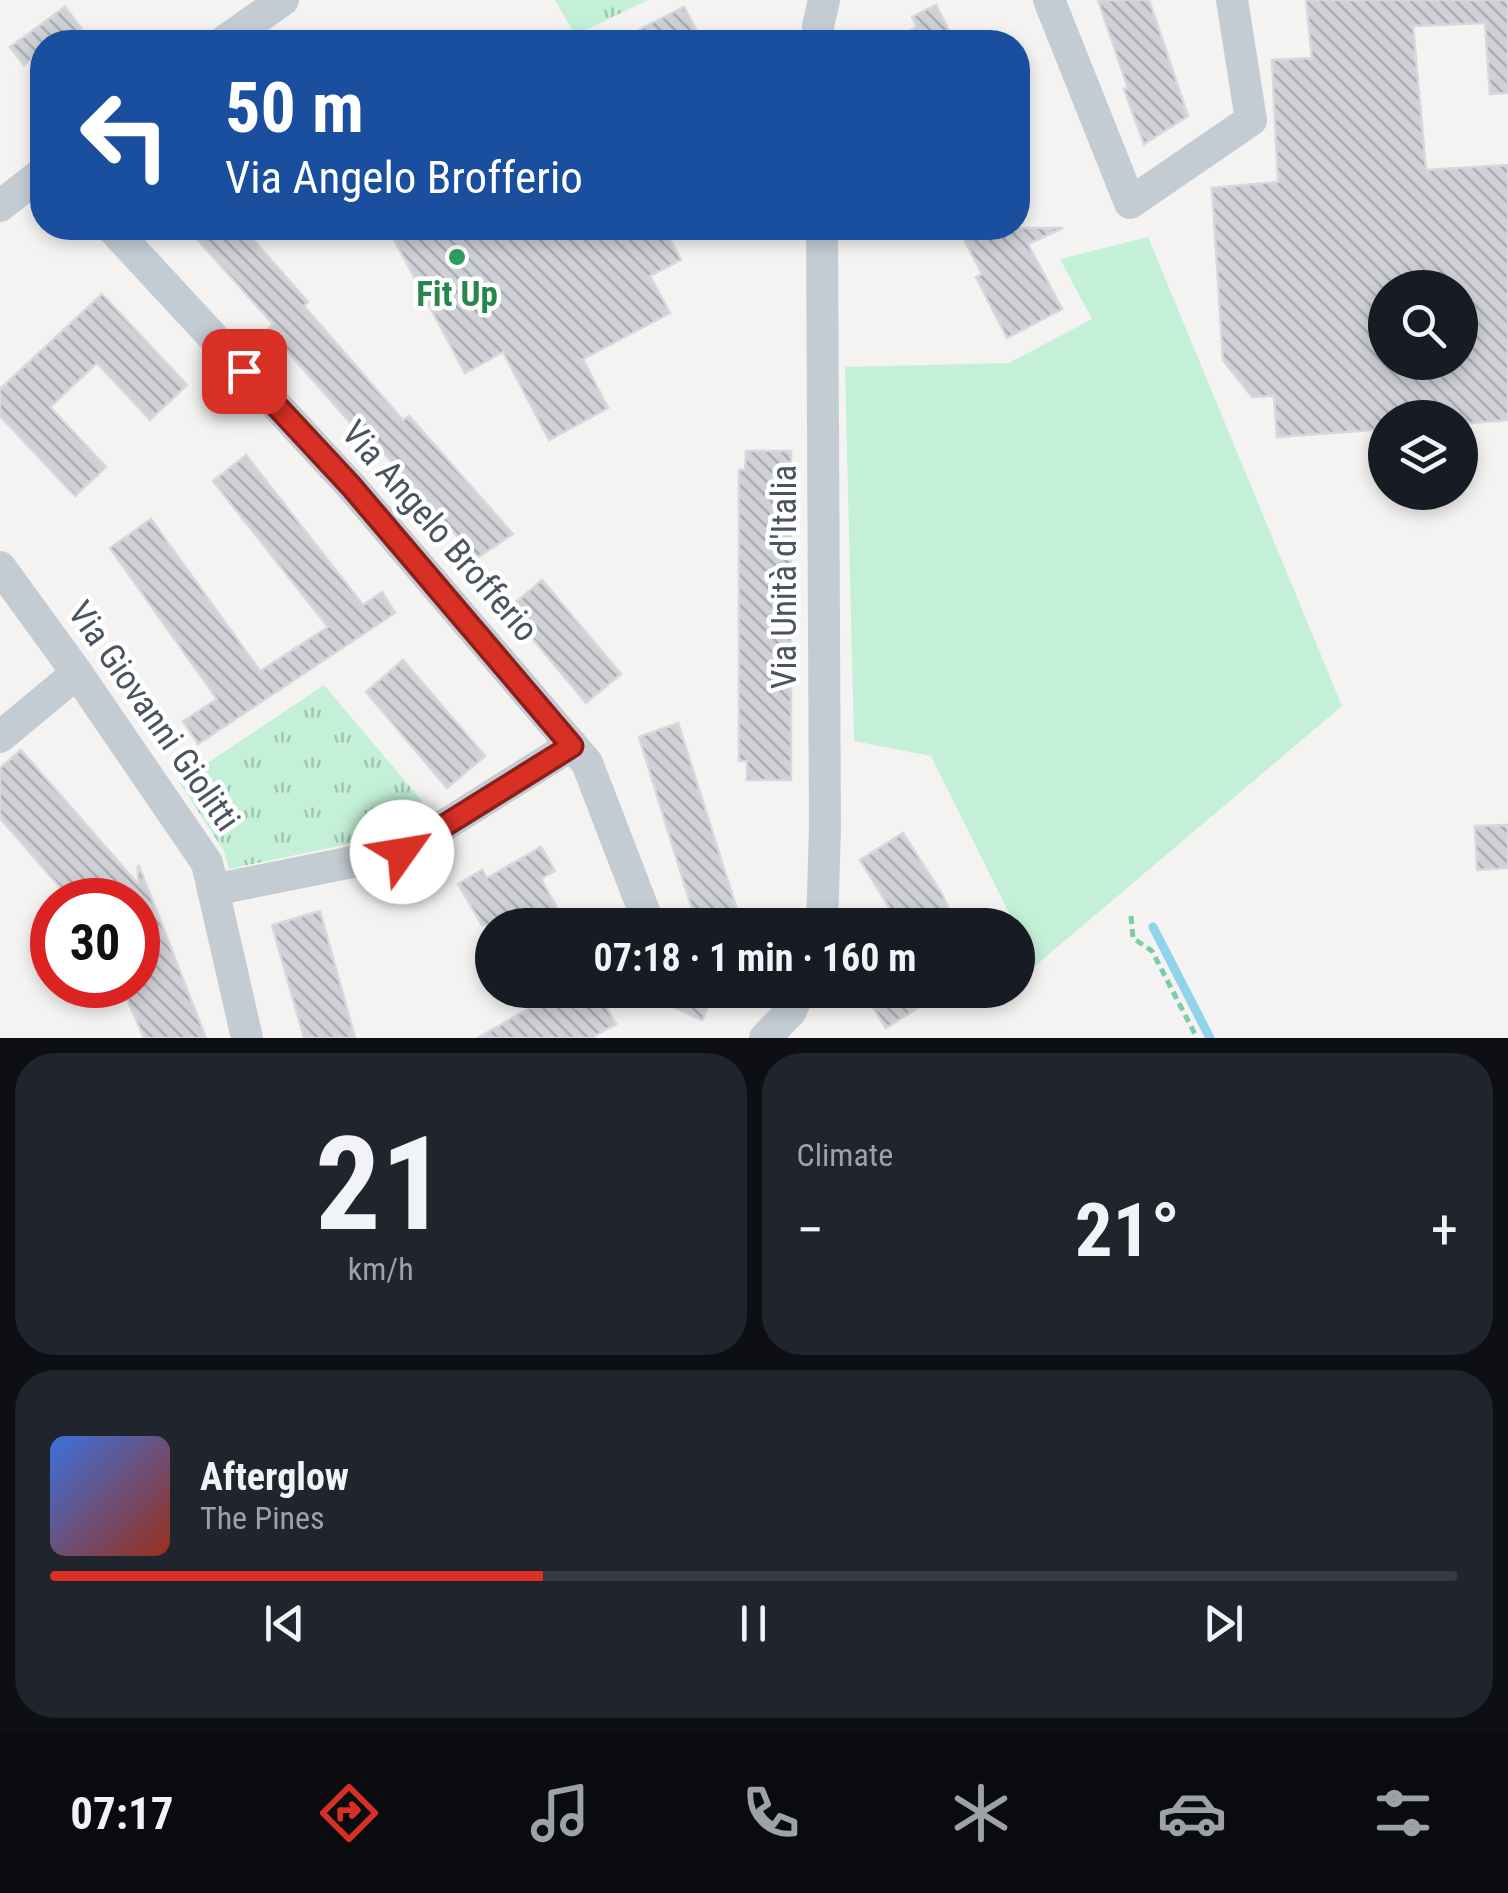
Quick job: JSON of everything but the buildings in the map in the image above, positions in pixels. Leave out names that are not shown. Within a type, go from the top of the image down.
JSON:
[{"type":"street","points":[[818,30],[824,0]]},
{"type":"street","points":[[1049,0],[1130,202],[1250,120],[1232,0]]},
{"type":"street","points":[[236,30],[263,5]]},
{"type":"street","points":[[0,206],[30,182]]},
{"type":"street","name":"Via Angelo Brofferio","points":[[123,240],[351,486],[587,764],[643,908]]},
{"type":"street","name":"Via Unità d'Italia","points":[[822,240],[826,829],[823,908]]},
{"type":"street","name":"Via Giovanni Giolitti","points":[[0,567],[207,863],[247,1038]]},
{"type":"street","points":[[0,736],[77,673]]},
{"type":"street","points":[[214,890],[402,852],[572,746]]},
{"type":"street","points":[[765,1038],[792,1008]]},
{"type":"path","points":[[1131,916],[1134,938],[1152,951],[1197,1038]]},
{"type":"green space","points":[[555,0],[648,0],[585,30],[572,30]]},
{"type":"green space","points":[[1148,237],[1342,706],[1035,966],[1035,908],[1007,908],[931,756],[854,741],[845,367],[1009,363],[1092,319],[1060,259]]},
{"type":"green space","points":[[324,685],[422,801],[393,819],[391,835],[229,869],[224,851],[179,782]]},
{"type":"waterway","points":[[1153,927],[1210,1038]]},
{"type":"place","name":"Fit Up","points":[[457,257]]},
{"type":"route","points":[[244,371],[351,486],[572,746],[402,852]]}]
